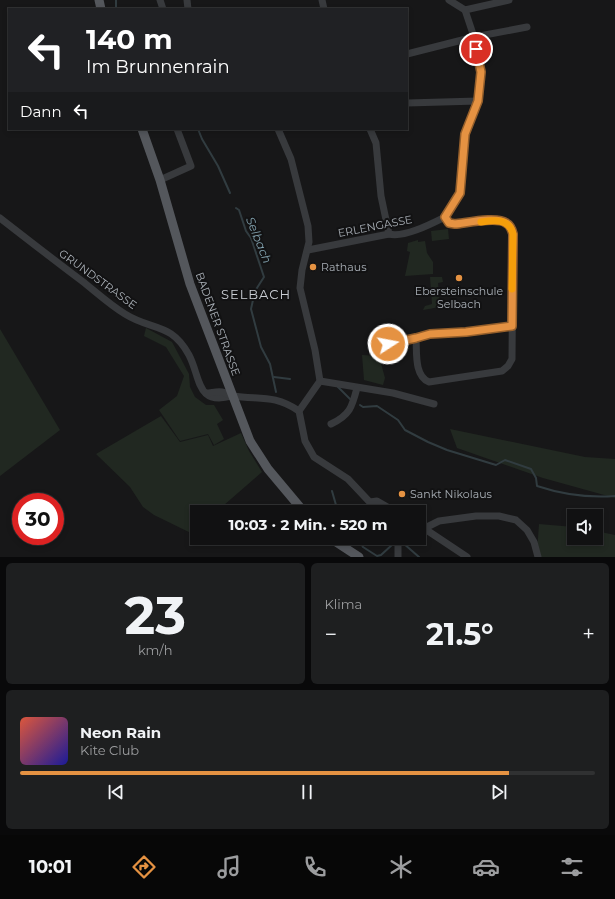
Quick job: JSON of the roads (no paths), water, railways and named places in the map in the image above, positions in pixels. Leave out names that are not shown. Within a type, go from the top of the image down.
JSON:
[{"type":"main road","name":"BADENER STRASSE","points":[[144,130],[190,284],[250,441],[268,469],[298,505]]},
{"type":"main road","points":[[341,545],[359,557]]},
{"type":"street","points":[[416,338],[419,372],[424,380],[429,382],[502,371],[512,359],[512,229],[506,223],[497,220],[455,224],[449,223],[445,217],[460,193],[465,134],[478,101],[481,72],[474,37],[465,10],[449,0]]},
{"type":"street","points":[[465,10],[509,0]]},
{"type":"street","points":[[408,54],[474,37],[527,27]]},
{"type":"street","points":[[408,103],[478,101]]},
{"type":"street","points":[[160,180],[191,166],[177,130]]},
{"type":"street","points":[[278,130],[291,159],[308,226],[308,250],[302,270],[300,288],[315,350],[320,381],[298,411],[305,440],[314,457],[348,479],[373,505]]},
{"type":"street","points":[[370,130],[376,143],[381,196],[389,234]]},
{"type":"street","name":"ERLENGASSE","points":[[308,250],[389,234],[395,235],[406,233],[428,226],[445,217]]},
{"type":"street","name":"GRUNDSTRASSE","points":[[0,218],[126,315],[167,331],[175,336],[189,355],[194,365],[199,385],[213,398],[217,399],[232,396],[273,399],[291,405],[298,411]]},
{"type":"street","points":[[388,344],[430,334],[466,332],[512,326]]},
{"type":"street","points":[[320,381],[393,393],[434,404]]},
{"type":"street","points":[[331,424],[340,420],[348,413],[358,388]]},
{"type":"street","points":[[370,502],[377,501],[384,505]]},
{"type":"street","points":[[426,525],[439,521],[476,516],[499,516],[516,520],[527,530],[534,542],[538,557]]},
{"type":"street","points":[[426,529],[467,557]]},
{"type":"street","points":[[398,545],[398,557]]},
{"type":"waterway","name":"Selbach","points":[[116,0],[116,8]]},
{"type":"waterway","name":"Selbach","points":[[198,130],[218,166],[230,193]]},
{"type":"waterway","name":"Selbach","points":[[236,208],[239,210],[246,231],[251,238],[264,277],[255,291],[251,309],[261,347],[270,364],[276,392]]},
{"type":"waterway","points":[[274,377],[290,379]]},
{"type":"waterway","points":[[338,387],[350,399]]},
{"type":"waterway","points":[[360,405],[363,407],[377,406],[398,420],[405,430],[447,450],[496,465],[505,460],[531,469],[536,478],[537,486],[557,492],[576,495],[595,497],[615,496]]},
{"type":"waterway","name":"Selbach","points":[[332,491],[336,505]]},
{"type":"waterway","name":"Selbach","points":[[362,545],[377,556],[381,555],[392,545]]},
{"type":"waterway","name":"Selbach","points":[[405,545],[419,557]]},
{"type":"place","name":"Rathaus","points":[[313,267]]},
{"type":"place","name":"Ebersteinschule Selbach","points":[[459,278]]},
{"type":"place","name":"Sankt Nikolaus","points":[[402,494]]},
{"type":"district","name":"SELBACH","points":[[256,294]]}]
